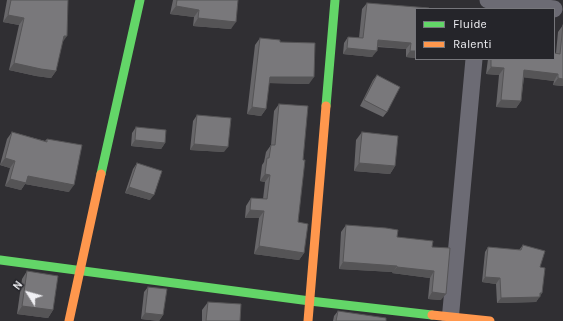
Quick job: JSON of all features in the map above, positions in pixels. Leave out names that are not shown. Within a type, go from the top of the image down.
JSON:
[{"type":"street","points":[[69,321],[140,0]]},
{"type":"street","points":[[308,321],[335,0]]},
{"type":"street","points":[[488,0],[547,8]]},
{"type":"street","points":[[450,319],[474,60]]},
{"type":"street","points":[[0,260],[450,319],[490,321]]},
{"type":"building","points":[[11,0],[68,0],[67,36],[64,36],[56,71],[14,63],[24,18],[8,15]]},
{"type":"building","points":[[177,0],[238,0],[236,22],[198,18],[199,10],[176,6]]},
{"type":"building","points":[[367,3],[429,8],[415,8],[415,51],[410,51],[411,43],[378,40],[377,51],[347,48],[348,37],[363,38]]},
{"type":"building","points":[[563,25],[563,79],[558,78],[558,74],[524,70],[521,101],[501,100],[504,68],[491,67],[491,60],[555,60],[555,53],[560,54]]},
{"type":"building","points":[[260,38],[280,40],[280,42],[315,43],[314,77],[270,77],[266,109],[252,107]]},
{"type":"building","points":[[377,75],[400,87],[387,112],[364,100]]},
{"type":"building","points":[[279,104],[308,106],[303,160],[305,160],[298,222],[308,224],[304,253],[259,246],[264,211],[250,210],[251,198],[267,199],[270,175],[265,174],[267,158],[269,158],[271,145],[275,145]]},
{"type":"building","points":[[197,115],[231,118],[228,147],[194,144]]},
{"type":"building","points":[[136,127],[166,130],[165,143],[135,140]]},
{"type":"building","points":[[12,132],[47,142],[47,139],[82,145],[74,185],[28,176],[26,183],[10,179],[15,161],[5,158]]},
{"type":"building","points":[[362,132],[398,136],[395,166],[359,163]]},
{"type":"building","points":[[137,163],[162,171],[154,195],[129,187]]},
{"type":"building","points":[[346,225],[398,230],[397,237],[433,241],[432,247],[450,248],[446,294],[432,292],[434,271],[397,266],[343,262]]},
{"type":"building","points":[[523,245],[545,251],[540,267],[545,268],[542,293],[540,293],[540,297],[501,298],[500,278],[485,277],[488,247],[521,250]]},
{"type":"building","points":[[27,271],[58,276],[53,310],[22,306]]},
{"type":"building","points":[[148,287],[167,289],[163,315],[145,313]]},
{"type":"building","points":[[208,302],[241,304],[240,321],[206,321]]},
{"type":"building","points":[[338,311],[386,318],[386,321],[336,321]]},
{"type":"traffic: fast","points":[[101,174],[140,0]]},
{"type":"traffic: fast","points":[[326,106],[335,0]]},
{"type":"traffic: fast","points":[[0,260],[310,301],[432,315]]},
{"type":"traffic: slow","points":[[308,321],[326,106]]},
{"type":"traffic: slow","points":[[69,321],[101,174]]},
{"type":"traffic: slow","points":[[432,315],[490,321]]}]
